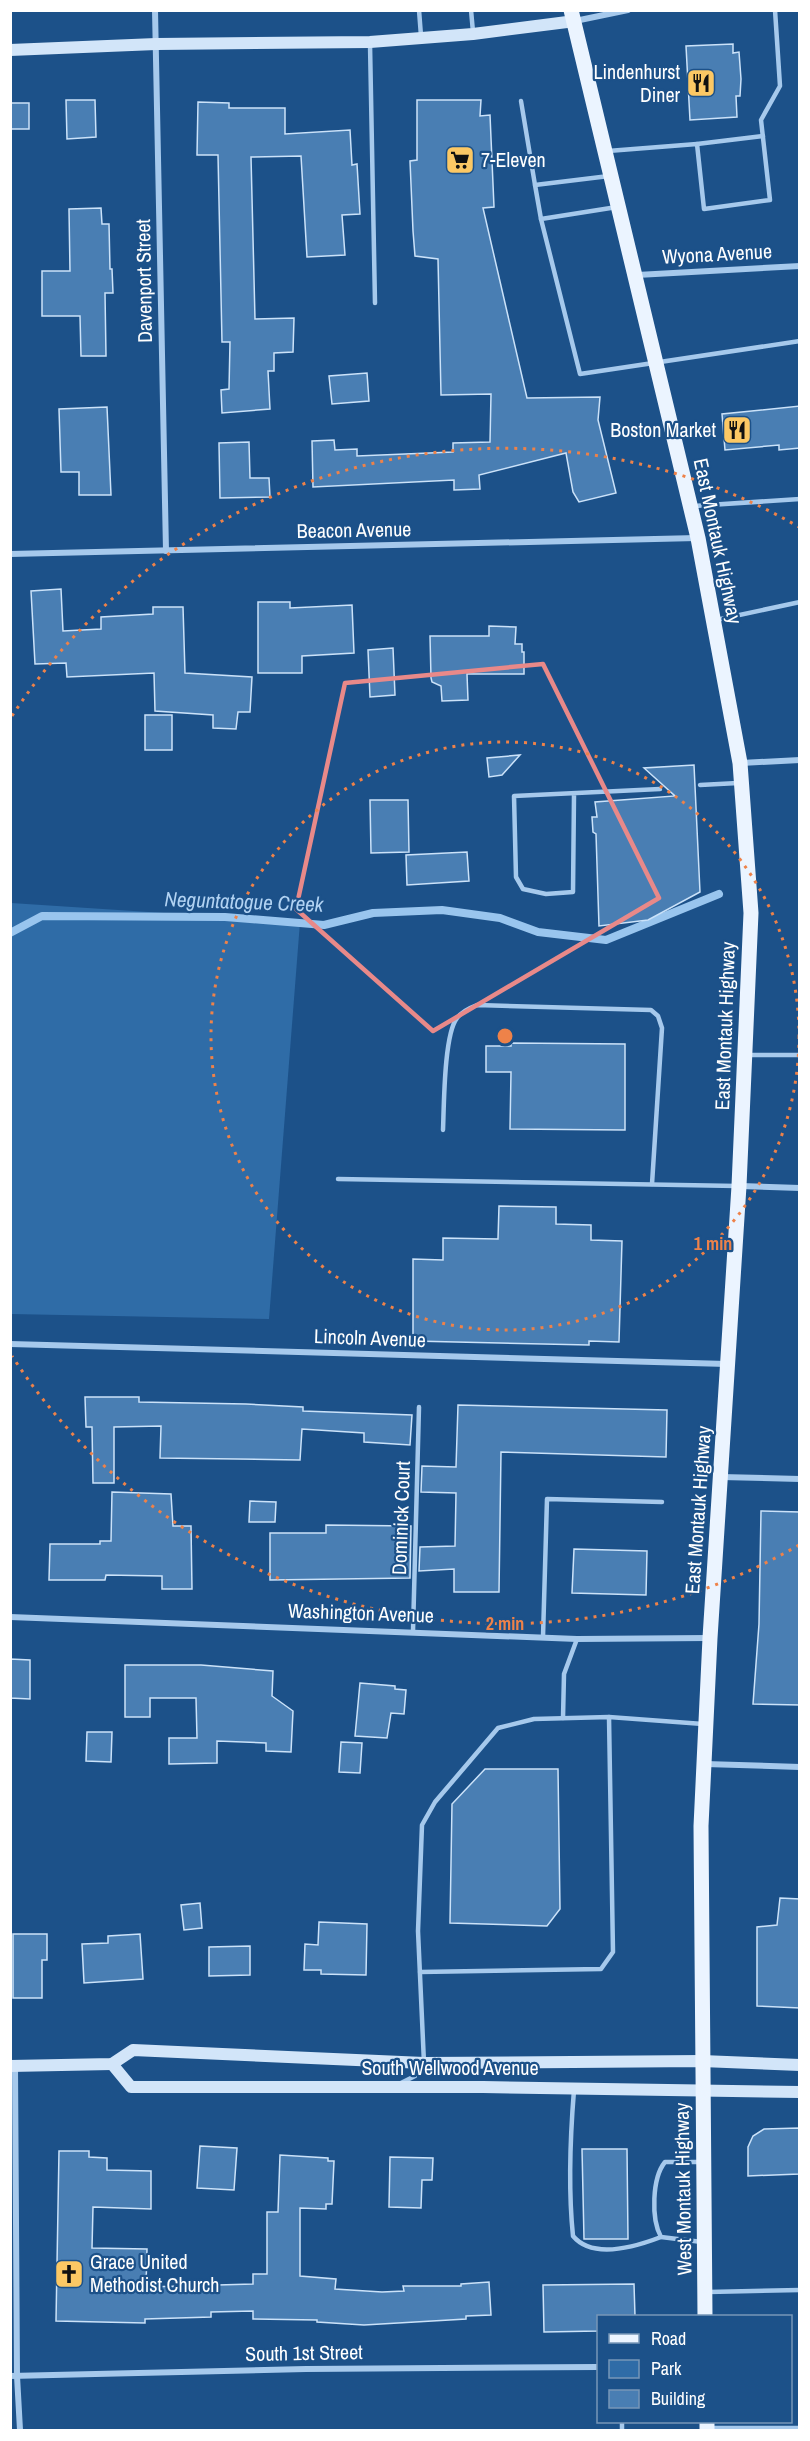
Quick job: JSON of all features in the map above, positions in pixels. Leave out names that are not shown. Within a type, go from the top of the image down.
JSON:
[{"type":"main road","points":[[10,50],[156,44],[370,42],[421,39],[474,34],[573,16]]},
{"type":"main road","name":"East Montauk Highway","points":[[573,16],[637,275],[698,538],[740,763],[751,913],[730,1364],[710,1638],[701,1826],[702,2061]]},
{"type":"main road","name":"South Wellwood Avenue","points":[[13,2066],[112,2064],[133,2050],[424,2063],[702,2061],[800,2064]]},
{"type":"main road","name":"West Montauk Highway","points":[[702,2061],[705,2315]]},
{"type":"main road","name":"South Wellwood Avenue","points":[[112,2064],[131,2087],[574,2088],[800,2092]]},
{"type":"street","name":"Davenport Street","points":[[155,10],[166,551]]},
{"type":"street","points":[[573,16],[628,10]]},
{"type":"street","name":"Wyona Avenue","points":[[637,275],[800,266]]},
{"type":"street","name":"Beacon Avenue","points":[[10,554],[698,538]]},
{"type":"street","points":[[740,763],[800,760]]},
{"type":"street","points":[[739,1186],[800,1188]]},
{"type":"street","name":"Lincoln Avenue","points":[[10,1344],[730,1364]]},
{"type":"street","points":[[721,1477],[800,1479]]},
{"type":"street","name":"Washington Avenue","points":[[10,1617],[577,1639],[710,1638]]},
{"type":"street","points":[[704,1764],[800,1767]]},
{"type":"street","points":[[13,2066],[14,2376],[20,2430]]},
{"type":"street","name":"South 1st Street","points":[[14,2376],[306,2369],[597,2367]]},
{"type":"lane","points":[[419,10],[421,39]]},
{"type":"lane","points":[[471,10],[474,34]]},
{"type":"lane","points":[[697,144],[704,208],[770,200],[761,120],[780,86],[775,10]]},
{"type":"lane","points":[[370,42],[375,303]]},
{"type":"lane","points":[[521,101],[541,219],[580,374],[800,341]]},
{"type":"lane","points":[[606,152],[763,136]]},
{"type":"lane","points":[[535,185],[612,176]]},
{"type":"lane","points":[[541,219],[620,207]]},
{"type":"lane","points":[[691,506],[800,499]]},
{"type":"lane","points":[[714,620],[800,602]]},
{"type":"lane","points":[[700,785],[741,783]]},
{"type":"lane","points":[[574,795],[573,892],[546,894],[524,889],[516,877],[514,796],[574,795],[660,789]]},
{"type":"lane","points":[[443,1130],[449,1040],[455,1019],[464,1011],[477,1005],[651,1010],[658,1016],[662,1028],[652,1184]]},
{"type":"lane","points":[[745,1055],[800,1055]]},
{"type":"lane","points":[[338,1179],[739,1186]]},
{"type":"lane","name":"Dominick Court","points":[[413,1631],[419,1407]]},
{"type":"lane","points":[[543,1637],[547,1499],[662,1502]]},
{"type":"lane","points":[[562,1718],[564,1674],[577,1639]]},
{"type":"lane","points":[[392,2087],[415,2076],[424,2063],[418,1931],[422,1825],[435,1802],[498,1728],[534,1719],[609,1717],[706,1724]]},
{"type":"lane","points":[[420,1972],[601,1969],[613,1952],[609,1717]]},
{"type":"lane","points":[[574,2088],[570,2131],[570,2212],[573,2236],[589,2248],[637,2247],[661,2237],[705,2242]]},
{"type":"lane","points":[[661,2237],[655,2226],[657,2171],[665,2162],[704,2162]]},
{"type":"lane","points":[[705,2292],[800,2290]]},
{"type":"lane","points":[[707,2427],[800,2428]]},
{"type":"highlighted area","points":[[543,664],[659,898],[433,1031],[296,909],[345,683]]},
{"type":"green space","points":[[11,903],[300,922],[269,1319],[11,1314]]},
{"type":"building","points":[[733,44],[733,53],[739,52],[741,79],[740,96],[736,96],[737,117],[690,120],[686,46]]},
{"type":"building","points":[[66,100],[95,100],[96,137],[67,139]]},
{"type":"building","points":[[417,100],[481,100],[480,116],[490,115],[494,207],[483,208],[527,398],[600,397],[598,420],[616,493],[579,502],[573,492],[566,453],[479,475],[480,489],[454,490],[454,480],[313,487],[312,441],[334,440],[335,450],[357,449],[357,456],[453,452],[453,443],[490,442],[491,394],[441,395],[438,259],[415,256],[410,161],[417,160]]},
{"type":"building","points":[[198,102],[229,103],[229,108],[285,108],[285,134],[350,130],[352,165],[357,164],[360,214],[342,215],[345,255],[307,257],[301,156],[251,157],[255,319],[294,318],[293,352],[274,353],[274,371],[268,371],[270,409],[222,413],[221,390],[229,389],[230,342],[222,342],[218,155],[197,155]]},
{"type":"building","points":[[10,103],[29,103],[29,129],[10,129]]},
{"type":"building","points":[[101,208],[102,224],[109,224],[113,293],[105,293],[106,356],[81,356],[80,316],[42,316],[42,271],[70,271],[69,209]]},
{"type":"building","points":[[367,373],[369,401],[332,404],[329,376]]},
{"type":"building","points":[[800,406],[800,448],[779,450],[779,445],[725,450],[722,414]]},
{"type":"building","points":[[107,407],[111,495],[79,495],[79,472],[61,472],[59,409]]},
{"type":"building","points":[[249,442],[250,478],[269,478],[270,497],[220,498],[219,443]]},
{"type":"building","points":[[61,589],[63,631],[101,629],[101,617],[153,614],[153,607],[183,607],[185,673],[252,677],[250,712],[238,712],[236,729],[213,728],[213,715],[155,711],[154,673],[67,677],[66,663],[35,664],[31,591]]},
{"type":"building","points":[[258,602],[290,602],[290,608],[352,605],[354,653],[302,656],[302,673],[258,673]]},
{"type":"building","points":[[489,626],[516,627],[515,644],[522,644],[524,674],[467,674],[468,700],[442,701],[441,686],[432,682],[431,678],[430,636],[489,636]]},
{"type":"building","points":[[393,648],[395,695],[370,697],[368,650]]},
{"type":"building","points":[[145,715],[172,715],[172,750],[145,750]]},
{"type":"building","points":[[520,755],[502,775],[489,777],[487,758]]},
{"type":"building","points":[[694,765],[700,892],[648,920],[599,926],[596,834],[593,832],[592,817],[597,817],[595,802],[675,796],[644,768]]},
{"type":"building","points":[[370,800],[408,800],[409,852],[371,853]]},
{"type":"building","points":[[467,852],[469,881],[407,885],[406,855]]},
{"type":"building","points":[[511,1043],[625,1044],[625,1130],[510,1129],[511,1072],[486,1072],[486,1046],[511,1046]]},
{"type":"building","points":[[499,1206],[556,1207],[556,1224],[591,1225],[591,1240],[622,1241],[619,1342],[589,1341],[589,1345],[413,1341],[413,1259],[443,1260],[443,1238],[498,1239]]},
{"type":"building","points":[[85,1397],[139,1397],[139,1402],[246,1404],[303,1407],[303,1411],[412,1415],[410,1445],[364,1442],[364,1433],[302,1429],[300,1460],[160,1458],[161,1426],[114,1427],[114,1483],[93,1483],[92,1427],[86,1427]]},
{"type":"building","points":[[458,1405],[667,1410],[666,1457],[501,1452],[499,1592],[454,1592],[454,1569],[419,1571],[420,1547],[455,1546],[456,1493],[421,1492],[422,1466],[456,1467]]},
{"type":"building","points":[[112,1492],[171,1494],[173,1526],[191,1526],[192,1589],[162,1589],[162,1576],[106,1575],[105,1580],[49,1580],[50,1544],[100,1544],[100,1541],[111,1541]]},
{"type":"building","points":[[250,1501],[276,1502],[275,1522],[249,1522]]},
{"type":"building","points":[[761,1511],[800,1512],[800,1705],[753,1704],[759,1624]]},
{"type":"building","points":[[326,1525],[411,1526],[410,1578],[270,1580],[270,1533],[326,1533]]},
{"type":"building","points":[[574,1549],[647,1551],[646,1595],[572,1593]]},
{"type":"building","points":[[10,1659],[30,1660],[30,1699],[10,1698]]},
{"type":"building","points":[[125,1665],[201,1665],[273,1671],[272,1696],[293,1711],[291,1752],[266,1751],[266,1743],[217,1741],[217,1763],[169,1764],[169,1738],[197,1738],[196,1698],[150,1698],[150,1717],[125,1717]]},
{"type":"building","points":[[360,1683],[395,1686],[395,1689],[406,1690],[404,1714],[391,1713],[387,1738],[355,1736]]},
{"type":"building","points":[[87,1732],[112,1732],[111,1762],[86,1761]]},
{"type":"building","points":[[341,1742],[362,1743],[360,1773],[339,1772]]},
{"type":"building","points":[[485,1769],[558,1769],[560,1909],[547,1926],[450,1923],[452,1804]]},
{"type":"building","points":[[780,1898],[800,1899],[800,2008],[757,2006],[757,1927],[777,1925]]},
{"type":"building","points":[[200,1903],[202,1928],[184,1930],[181,1905]]},
{"type":"building","points":[[319,1922],[367,1924],[366,1975],[321,1974],[321,1970],[304,1970],[305,1944],[318,1945]]},
{"type":"building","points":[[13,1934],[47,1934],[47,1960],[42,1960],[42,1998],[13,1998]]},
{"type":"building","points":[[140,1934],[143,1979],[84,1983],[82,1944],[108,1943],[108,1936]]},
{"type":"building","points":[[250,1946],[250,1975],[209,1976],[209,1947]]},
{"type":"building","points":[[799,2128],[799,2174],[748,2176],[748,2147],[753,2136],[764,2129]]},
{"type":"building","points":[[200,2146],[237,2148],[234,2190],[197,2188]]},
{"type":"building","points":[[582,2149],[627,2149],[628,2239],[584,2239]]},
{"type":"building","points":[[59,2151],[89,2151],[89,2157],[107,2158],[107,2170],[151,2171],[151,2209],[93,2207],[92,2248],[147,2249],[146,2287],[253,2284],[253,2274],[267,2274],[267,2212],[278,2212],[280,2155],[328,2158],[328,2161],[334,2161],[332,2204],[326,2204],[326,2209],[300,2208],[300,2276],[336,2279],[335,2289],[382,2292],[404,2291],[403,2286],[461,2286],[461,2284],[489,2282],[491,2315],[466,2316],[466,2319],[364,2325],[317,2322],[317,2320],[253,2319],[253,2311],[211,2312],[211,2317],[145,2319],[145,2323],[56,2321]]},
{"type":"building","points":[[390,2157],[433,2158],[432,2180],[422,2180],[421,2208],[389,2207]]},
{"type":"building","points":[[634,2284],[635,2315],[597,2315],[597,2331],[544,2332],[543,2285]]},
{"type":"waterway","name":"Neguntatogue Creek","points":[[10,933],[42,916],[225,917],[324,925],[373,913],[442,910],[500,918],[538,932],[606,940],[719,894]]},
{"type":"place","name":"Lindenhurst Diner","points":[[701,83]]},
{"type":"place","name":"7-Eleven","points":[[460,160]]},
{"type":"place","name":"Boston Market","points":[[737,430]]},
{"type":"place","name":"Grace United Methodist Church","points":[[69,2274]]}]
